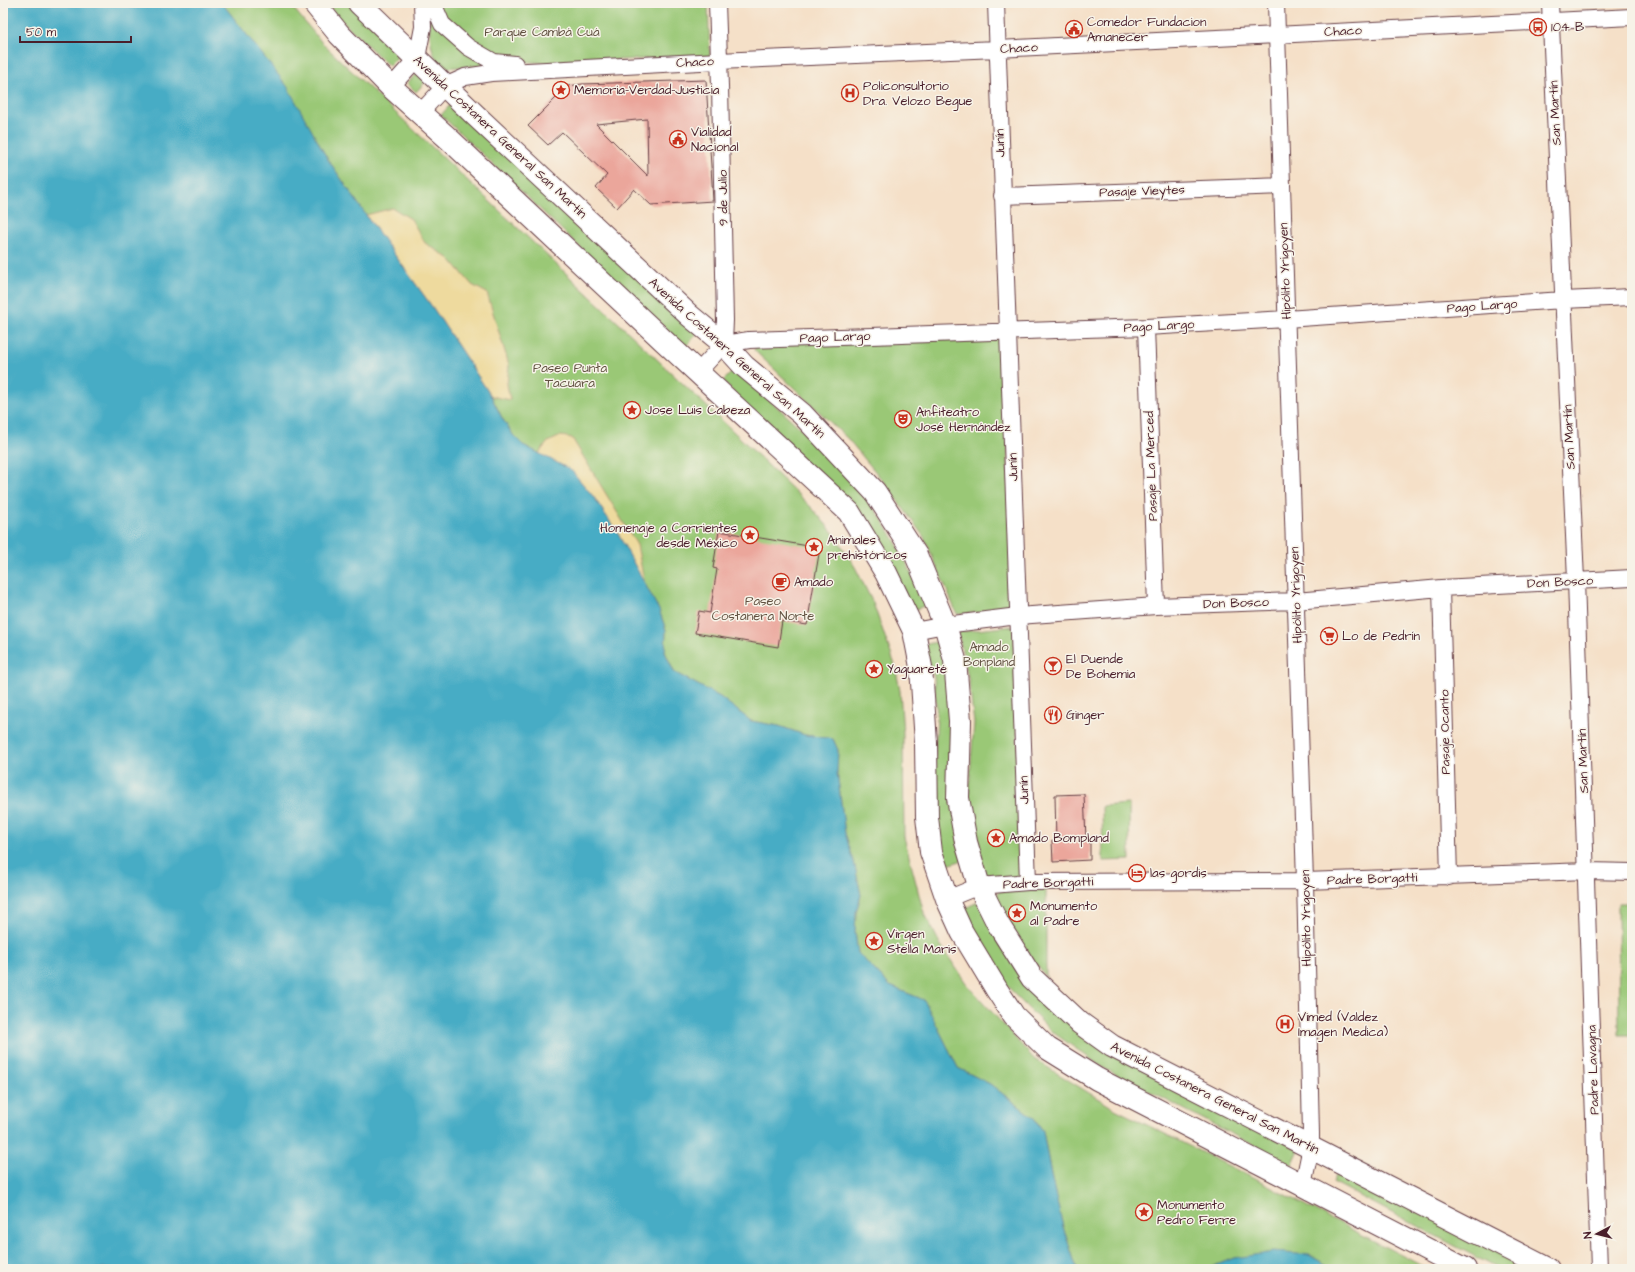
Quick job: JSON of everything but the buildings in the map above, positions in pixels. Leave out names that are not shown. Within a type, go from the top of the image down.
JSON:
[{"type":"main road","points":[[314,3],[338,34],[391,87],[449,138],[698,372],[850,512],[886,573],[914,631],[921,668],[926,744],[927,816],[931,852],[946,899],[962,932],[1014,1016],[1047,1048],[1097,1079],[1464,1269]]},
{"type":"main road","name":"Avenida Costanera General San Martín","points":[[359,3],[445,86],[690,316],[724,344],[744,366],[802,414],[875,492],[916,555],[945,625],[955,660],[958,686],[960,721],[958,798],[966,842],[979,886],[998,924],[1032,978],[1080,1023],[1112,1046],[1548,1269]]},
{"type":"street","points":[[391,87],[417,58],[423,27],[422,3]]},
{"type":"street","points":[[433,3],[442,24],[468,47],[494,62],[549,69]]},
{"type":"street","name":"9 de Julio","points":[[717,3],[725,312],[724,344]]},
{"type":"street","name":"Junín","points":[[996,3],[1028,882]]},
{"type":"street","name":"Hipólito Yrigoyen","points":[[1276,3],[1305,882],[1311,1147],[1303,1185]]},
{"type":"street","name":"San Martín","points":[[1550,3],[1576,580],[1587,871]]},
{"type":"street","name":"Chaco","points":[[420,113],[445,86],[465,77],[484,74],[549,69],[997,49],[1632,17]]},
{"type":"street","name":"Pasaje Vieytes","points":[[1002,196],[1282,186]]},
{"type":"street","name":"Pago Largo","points":[[724,344],[749,340],[1146,327],[1563,300],[1632,298]]},
{"type":"street","name":"Pasaje La Merced","points":[[1146,327],[1156,606]]},
{"type":"street","points":[[698,372],[724,344]]},
{"type":"street","name":"Don Bosco","points":[[914,631],[945,625],[1018,616],[1156,606],[1296,600],[1441,588],[1632,578]]},
{"type":"street","name":"Pasaje Ocanto","points":[[1441,588],[1448,877]]},
{"type":"street","name":"Padre Borgatti","points":[[946,899],[979,886],[1028,882],[1305,882],[1587,871],[1632,872]]},
{"type":"street","name":"Padre Lavagna","points":[[1587,871],[1599,1269]]},
{"type":"green space","name":"Paseo Costanera Norte","points":[[222,3],[289,3],[324,45],[734,432],[812,508],[834,534],[855,567],[873,603],[895,665],[900,691],[903,733],[904,837],[923,910],[940,944],[966,983],[1034,1059],[1115,1109],[1237,1170],[1428,1269],[1334,1269],[1309,1255],[1234,1258],[1207,1269],[1077,1269],[1063,1227],[1043,1131],[1034,1118],[990,1084],[958,1068],[924,1000],[890,986],[858,953],[855,932],[856,912],[861,895],[854,862],[845,833],[837,772],[838,750],[833,739],[805,735],[779,726],[751,721],[720,697],[674,672],[665,652],[666,630],[659,610],[617,532],[593,496],[571,470],[523,445],[513,435],[502,418],[491,396],[433,308],[327,158],[286,86]]},
{"type":"green space","points":[[327,3],[349,3],[401,53],[389,66],[336,15]]},
{"type":"green space","name":"Parque Cambá Cuá","points":[[437,3],[708,3],[710,56],[548,63],[510,61],[486,53],[449,25]]},
{"type":"green space","points":[[429,5],[489,65],[443,68],[434,55],[430,38]]},
{"type":"green space","points":[[421,70],[429,78],[416,92],[407,83]]},
{"type":"green space","points":[[453,102],[697,334],[685,347],[441,115]]},
{"type":"green space","name":"Anfiteatro José Hernández","points":[[1003,336],[1014,610],[957,614],[924,537],[884,482],[848,439],[754,350],[757,343]]},
{"type":"green space","points":[[735,369],[792,420],[847,474],[878,514],[892,536],[926,605],[912,611],[888,564],[723,381]]},
{"type":"green space","name":"Amado Bonpland","points":[[1014,626],[1022,879],[982,881],[974,850],[969,790],[974,723],[969,682],[958,632]]},
{"type":"green space","points":[[937,642],[947,668],[963,860],[948,865],[938,833],[934,770],[937,717],[934,677],[922,645]]},
{"type":"green space","points":[[1129,804],[1130,860],[1103,861],[1102,806]]},
{"type":"green space","points":[[1046,890],[1046,978],[1004,916],[996,898],[999,891]]},
{"type":"green space","points":[[978,902],[1036,992],[1299,1150],[1292,1165],[1102,1067],[1051,1031],[1015,995],[987,959],[961,910]]},
{"type":"green space","points":[[1618,903],[1632,903],[1632,1035],[1619,1035]]},
{"type":"green space","points":[[1341,1166],[1537,1269],[1499,1269],[1333,1182]]},
{"type":"sand","points":[[393,208],[411,219],[425,243],[450,259],[472,285],[487,293],[509,365],[507,384],[510,400],[491,396],[433,308],[366,215]]},
{"type":"sand","points":[[561,436],[572,438],[637,545],[645,586],[617,532],[593,496],[538,454],[548,442]]},
{"type":"water","points":[[3,3],[222,3],[287,86],[327,158],[433,308],[491,396],[502,418],[513,435],[523,445],[571,470],[593,496],[617,532],[659,610],[666,630],[665,652],[674,672],[720,697],[751,721],[779,726],[805,735],[833,739],[838,750],[837,772],[845,833],[854,862],[861,895],[856,912],[855,932],[858,953],[890,986],[924,1000],[958,1068],[990,1084],[1034,1118],[1043,1131],[1063,1227],[1077,1269],[3,1269]]},
{"type":"water","points":[[1274,1252],[1309,1255],[1334,1269],[1207,1269],[1234,1258]]},
{"type":"place","name":"104 B","points":[[1538,27]]},
{"type":"place","name":"Comedor Fundacion Amanecer","points":[[1074,29]]},
{"type":"place","name":"Memoria-Verdad-Justicia","points":[[561,90]]},
{"type":"place","name":"Policonsultorio Dra. Velozo Begue","points":[[850,93]]},
{"type":"place","name":"Vialidad Nacional","points":[[678,139]]},
{"type":"place","name":"Jose Luis Cabeza","points":[[632,410]]},
{"type":"place","name":"Anfiteatro José Hernández","points":[[903,419]]},
{"type":"place","name":"Homenaje a Corrientes desde México","points":[[750,535]]},
{"type":"place","name":"Animales prehistóricos","points":[[814,547]]},
{"type":"place","name":"Amado","points":[[781,582]]},
{"type":"place","name":"Lo de Pedrín","points":[[1329,636]]},
{"type":"place","name":"El Duende De Bohemia","points":[[1053,666]]},
{"type":"place","name":"Yaguareté","points":[[874,669]]},
{"type":"place","name":"Ginger","points":[[1053,715]]},
{"type":"place","name":"Amado Bompland","points":[[996,838]]},
{"type":"place","name":"las gordis","points":[[1137,873]]},
{"type":"place","name":"Monumento al Padre","points":[[1017,913]]},
{"type":"place","name":"Virgen Stella Maris","points":[[874,941]]},
{"type":"place","name":"Vimed (Valdez Imagen Medica)","points":[[1285,1024]]},
{"type":"place","name":"Monumento Pedro Ferre","points":[[1144,1212]]},
{"type":"park label","name":"Paseo Punta Tacuara","points":[[570,376]]}]
